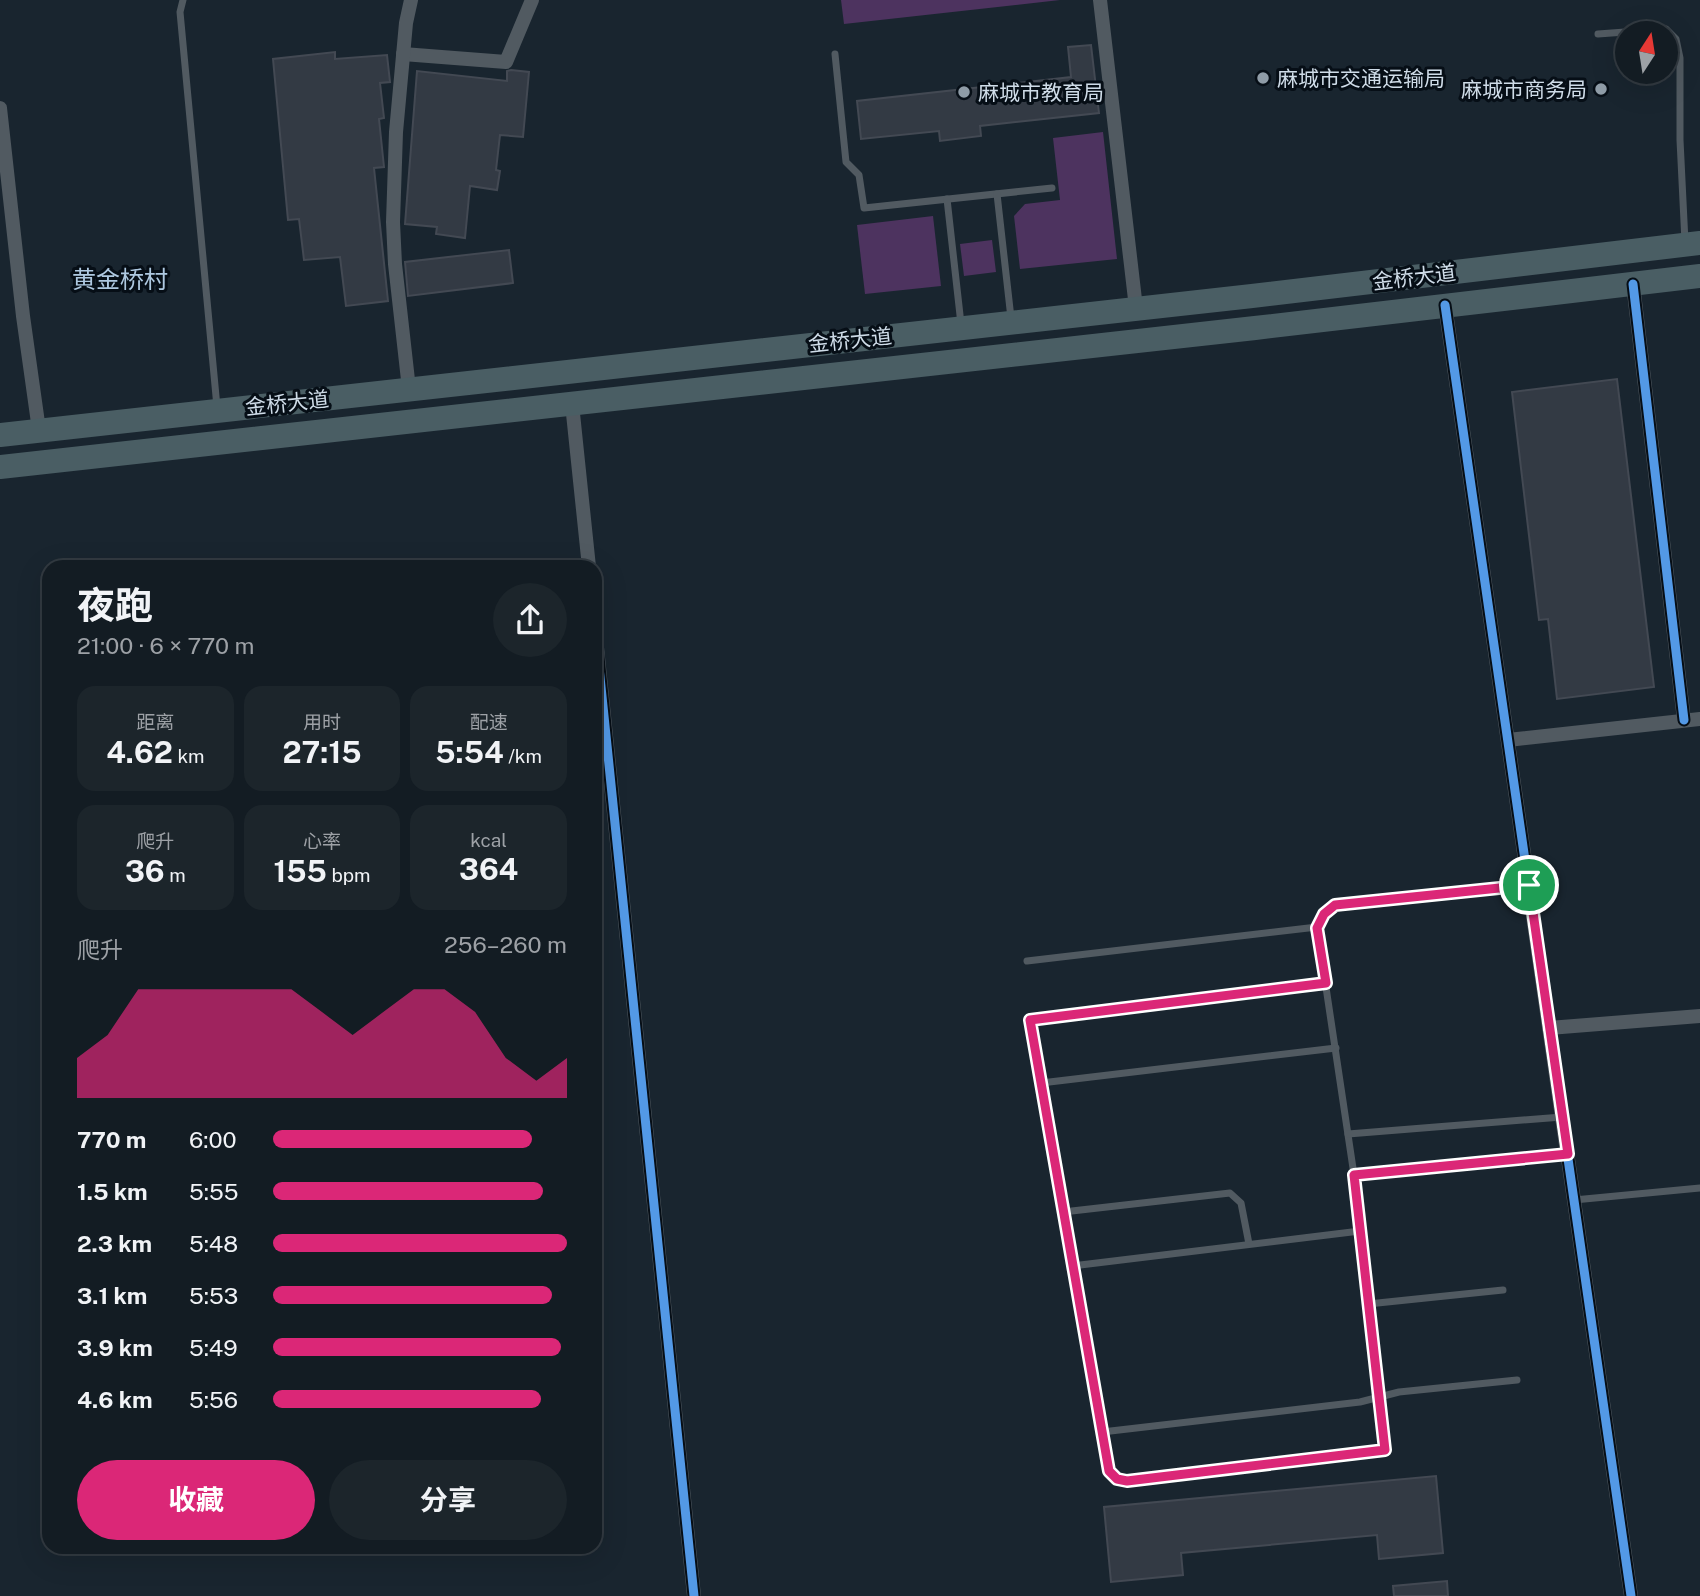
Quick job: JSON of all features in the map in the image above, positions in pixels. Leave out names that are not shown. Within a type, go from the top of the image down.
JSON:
[{"type":"highway","name":"金桥大道","points":[[0,435],[1693,244]]},
{"type":"highway","name":"金桥大道","points":[[0,467],[1700,276]]},
{"type":"street","points":[[409,389],[393,222],[396,132],[411,0]]},
{"type":"street","points":[[403,54],[506,62],[532,0]]},
{"type":"street","points":[[1100,0],[1136,308]]},
{"type":"street","points":[[0,108],[23,316],[39,430]]},
{"type":"street","points":[[1633,284],[1684,720]]},
{"type":"street","points":[[1445,306],[1631,1596]]},
{"type":"street","points":[[572,404],[588,560]]},
{"type":"street","points":[[602,696],[694,1596]]},
{"type":"street","points":[[1508,740],[1700,719]]},
{"type":"street","points":[[1549,1028],[1700,1016]]},
{"type":"lane","points":[[183,0],[180,12],[218,410]]},
{"type":"lane","points":[[1598,34],[1666,29],[1676,40],[1680,58],[1680,140],[1693,244]]},
{"type":"lane","points":[[835,54],[846,162],[859,174],[864,208],[1052,188]]},
{"type":"lane","points":[[997,194],[1011,322]]},
{"type":"lane","points":[[947,199],[961,328]]},
{"type":"lane","points":[[1326,983],[1030,1020],[1109,1471],[1117,1479],[1127,1481],[1385,1450],[1354,1175],[1336,1048],[1326,983],[1317,928],[1324,914],[1335,905],[1529,885]]},
{"type":"lane","points":[[1027,961],[1317,928]]},
{"type":"lane","points":[[1041,1083],[1336,1048]]},
{"type":"lane","points":[[1348,1135],[1562,1117]]},
{"type":"lane","points":[[1354,1175],[1568,1154]]},
{"type":"lane","points":[[1574,1200],[1700,1188]]},
{"type":"lane","points":[[1063,1212],[1230,1193],[1241,1203],[1249,1244]]},
{"type":"lane","points":[[1072,1266],[1360,1231]]},
{"type":"lane","points":[[1368,1304],[1503,1290]]},
{"type":"lane","points":[[1102,1432],[1360,1402],[1399,1392],[1517,1380]]},
{"type":"shaded area","points":[[841,0],[1060,0],[844,24]]},
{"type":"shaded area","points":[[1103,132],[1117,259],[1020,269],[1014,216],[1025,204],[1060,200],[1053,138]]},
{"type":"shaded area","points":[[933,216],[941,286],[865,294],[857,225]]},
{"type":"shaded area","points":[[992,240],[996,272],[964,276],[960,244]]},
{"type":"building","points":[[1091,45],[1099,113],[980,126],[981,136],[940,141],[939,131],[861,139],[857,101],[1071,77],[1068,47]]},
{"type":"building","points":[[335,52],[335,59],[387,55],[390,82],[380,83],[384,118],[379,119],[384,167],[374,168],[388,301],[346,306],[340,257],[304,260],[299,219],[288,220],[273,59]]},
{"type":"building","points":[[417,71],[507,81],[507,71],[529,72],[523,137],[500,135],[497,190],[470,186],[465,238],[436,234],[437,227],[405,224]]},
{"type":"building","points":[[509,250],[513,283],[408,296],[405,262]]},
{"type":"building","points":[[1617,379],[1654,687],[1557,699],[1548,619],[1539,620],[1512,392]]},
{"type":"building","points":[[1436,1476],[1443,1553],[1379,1559],[1377,1535],[1181,1553],[1183,1575],[1111,1582],[1104,1507]]},
{"type":"building","points":[[1447,1581],[1448,1596],[1394,1596],[1393,1586]]},
{"type":"cycle path","points":[[1633,284],[1684,720]]},
{"type":"cycle path","points":[[1445,305],[1631,1596]]},
{"type":"cycle path","points":[[602,696],[694,1596]]},
{"type":"place","name":"麻城市交通运输局","points":[[1263,78]]},
{"type":"place","name":"麻城市商务局","points":[[1601,89]]},
{"type":"place","name":"麻城市教育局","points":[[964,92]]},
{"type":"district","name":"黄金桥村","points":[[120,279]]},
{"type":"route","points":[[1529,885],[1568,1154],[1354,1175],[1385,1450],[1127,1481],[1117,1479],[1109,1471],[1030,1020],[1326,983],[1317,928],[1324,914],[1335,905],[1529,885]]}]
